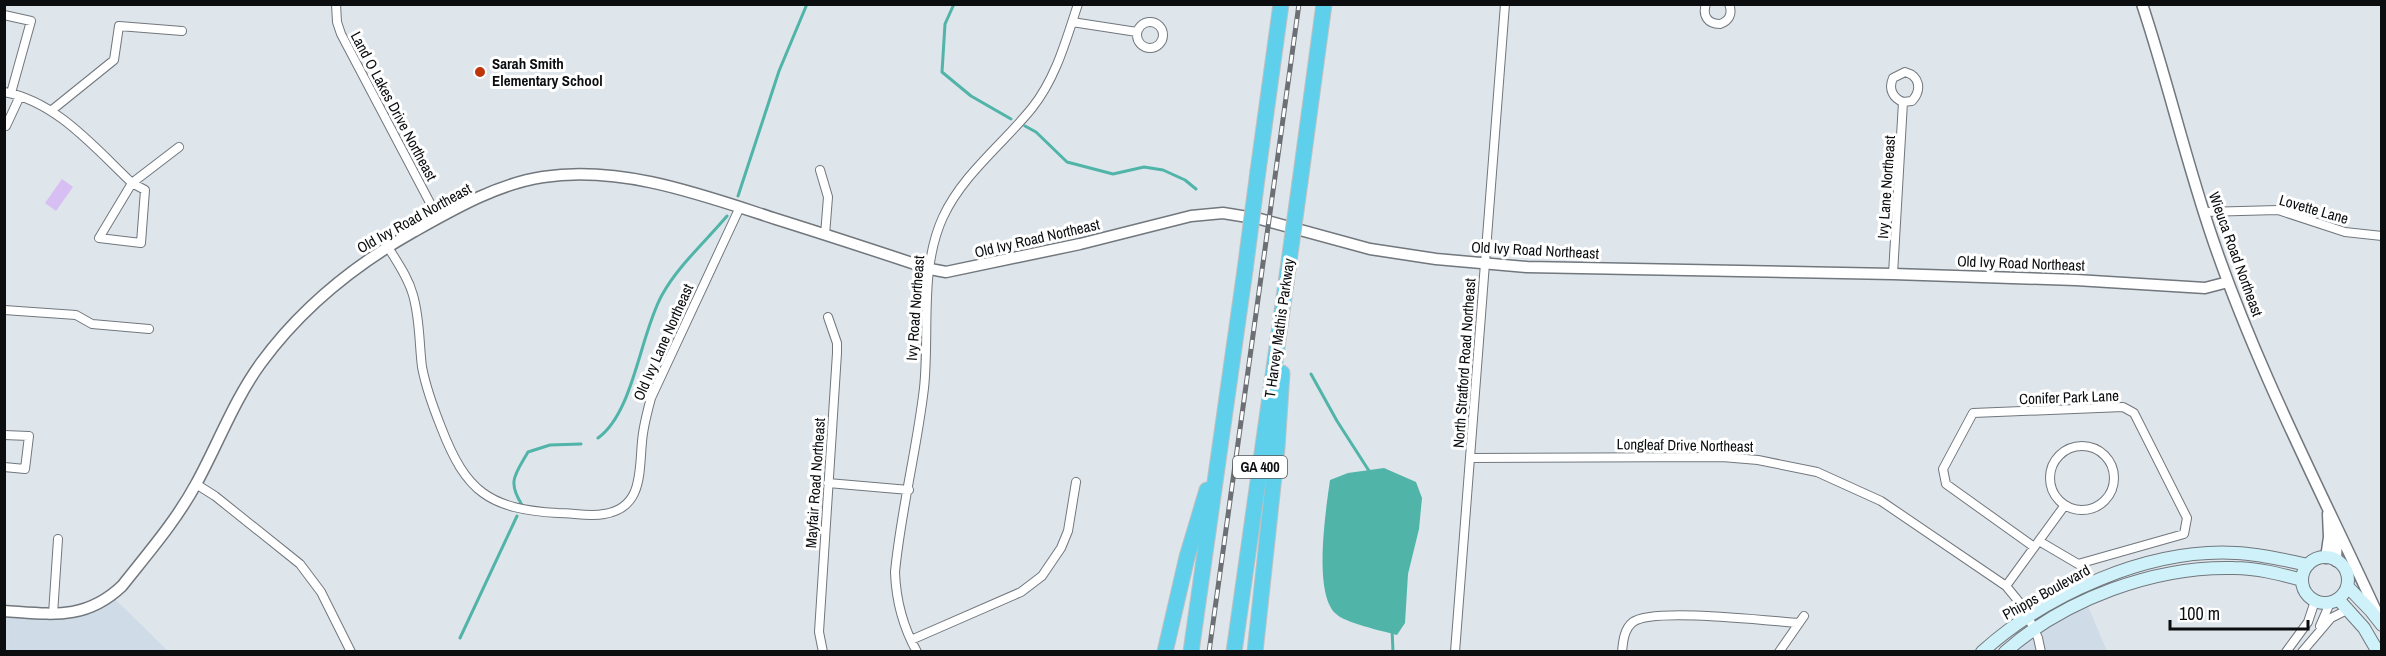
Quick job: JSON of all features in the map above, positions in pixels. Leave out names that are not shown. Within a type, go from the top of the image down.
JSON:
[{"type":"highway","name":"GA 400","points":[[1191,651],[1281,4]]},
{"type":"highway","name":"T Harvey Mathis Parkway","points":[[1234,651],[1324,4]]},
{"type":"highway","points":[[1255,651],[1278,437],[1286,283]]},
{"type":"highway","points":[[1165,651],[1186,557],[1219,456]]},
{"type":"main road","name":"Phipps Boulevard","points":[[2005,651],[2031,623],[2075,590],[2115,572],[2169,559],[2235,553],[2277,557],[2308,565]]},
{"type":"main road","points":[[2334,601],[2347,586],[2347,575],[2344,568],[2331,559],[2316,559],[2308,565],[2302,580],[2305,591],[2315,601],[2334,601],[2349,609],[2377,648]]},
{"type":"main road","name":"Phipps Boulevard","points":[[1982,651],[1997,638],[2120,586],[2172,574],[2234,568],[2275,572],[2302,580]]},
{"type":"main road","name":"Wieuca Road Northeast","points":[[2347,586],[2382,624]]},
{"type":"street","name":"Land O Lakes Drive Northeast","points":[[336,4],[341,34],[438,218]]},
{"type":"street","name":"Ivy Road Northeast","points":[[918,651],[904,625],[897,600],[895,572],[924,387],[930,269],[937,232],[952,201],[1042,94],[1058,62],[1078,4]]},
{"type":"street","name":"North Stratford Road Northeast","points":[[1455,651],[1505,4]]},
{"type":"street","points":[[1706,4],[1704,13],[1706,18],[1714,24],[1720,24],[1728,19],[1731,14],[1730,4]]},
{"type":"street","name":"Wieuca Road Northeast","points":[[2142,4],[2204,212],[2228,282],[2270,383],[2382,624]]},
{"type":"street","points":[[4,15],[31,21],[12,93],[6,126],[4,125]]},
{"type":"street","points":[[1072,22],[1137,32]]},
{"type":"street","points":[[52,110],[114,60],[120,26],[182,31]]},
{"type":"street","points":[[12,93],[52,110],[132,183],[145,190],[141,243],[99,238],[132,183],[179,147]]},
{"type":"street","name":"Ivy Lane Northeast","points":[[1893,274],[1903,143],[1903,102]]},
{"type":"street","points":[[820,170],[828,197],[825,235]]},
{"type":"street","name":"Old Ivy Road Northeast","points":[[4,611],[53,615],[86,610],[113,595],[171,523],[196,484],[243,392],[277,341],[327,290],[388,247],[468,202],[511,184],[541,177],[573,174],[612,176],[668,186],[930,269],[946,272],[960,271],[1080,244],[1176,219],[1223,213],[1260,219],[1371,249],[1485,264],[1596,269],[1893,274],[2076,280],[2205,288],[2228,282]]},
{"type":"street","name":"Old Ivy Lane Northeast","points":[[388,247],[404,272],[413,294],[419,320],[422,365],[427,390],[451,453],[464,475],[485,495],[512,508],[602,515],[623,507],[637,489],[643,429],[651,398],[740,207]]},
{"type":"street","name":"Lovette Lane","points":[[2204,212],[2278,210],[2345,232],[2382,236]]},
{"type":"street","points":[[4,310],[76,315],[92,324],[149,329]]},
{"type":"street","name":"Mayfair Road Northeast","points":[[823,651],[819,632],[837,353],[837,342],[828,317]]},
{"type":"street","name":"Conifer Park Lane","points":[[2123,407],[2134,413],[2187,518],[2184,534],[2078,564],[2036,544],[1946,484],[1943,470],[1973,413],[2123,407]]},
{"type":"street","points":[[4,435],[29,436],[25,469],[4,467]]},
{"type":"street","points":[[2088,446],[2099,450],[2109,459],[2113,469],[2113,488],[2108,498],[2091,509],[2080,510],[2065,505],[2060,501],[2051,484],[2054,462],[2070,448],[2088,446]]},
{"type":"street","name":"Longleaf Drive Northeast","points":[[1470,458],[1722,457],[1794,466],[1838,480],[1881,501],[2006,586],[2031,623],[2041,651]]},
{"type":"street","points":[[911,640],[1021,592],[1042,576],[1053,562],[1065,539],[1072,513],[1076,482]]},
{"type":"street","points":[[828,483],[909,490]]},
{"type":"street","points":[[196,484],[215,496],[300,564],[321,592],[351,651]]},
{"type":"street","points":[[2006,586],[2065,505]]},
{"type":"street","name":"Wieuca Road Northeast","points":[[2326,505],[2331,559]]},
{"type":"street","name":"Wieuca Road Northeast","points":[[2331,559],[2338,547],[2336,524]]},
{"type":"street","points":[[53,615],[58,539]]},
{"type":"street","points":[[2286,651],[2308,622],[2315,601]]},
{"type":"street","points":[[2302,651],[2317,631],[2334,601]]},
{"type":"street","points":[[2317,631],[2331,618],[2349,609]]},
{"type":"street","points":[[1622,651],[1624,636],[1632,623],[1641,618],[1693,614],[1802,619],[1779,651]]},
{"type":"shaded area","points":[[62,179],[73,187],[56,211],[45,203]]},
{"type":"shaded area","points":[[1384,468],[1416,482],[1422,498],[1419,529],[1408,574],[1405,623],[1397,635],[1340,617],[1328,602],[1324,587],[1324,529],[1330,480],[1348,473]]},
{"type":"shaded area","points":[[115,599],[168,651],[5,651],[4,604],[72,617]]},
{"type":"shaded area","points":[[2087,604],[2107,651],[2000,652]]},
{"type":"waterway","points":[[738,196],[779,71],[807,4]]},
{"type":"waterway","points":[[954,4],[945,24],[942,72],[971,96],[1011,119]]},
{"type":"waterway","points":[[1025,126],[1036,132],[1067,162],[1113,174],[1144,167],[1163,170],[1185,180],[1196,189]]},
{"type":"waterway","points":[[598,438],[610,426],[620,410],[654,311],[668,284],[727,216]]},
{"type":"waterway","points":[[1311,374],[1337,421],[1371,474]]},
{"type":"waterway","points":[[522,505],[517,497],[514,478],[528,452],[550,445],[581,444]]},
{"type":"waterway","points":[[460,638],[517,516]]},
{"type":"waterway","points":[[1392,629],[1393,652]]},
{"type":"railway","points":[[1209,652],[1299,4]]},
{"type":"place","name":"Sarah Smith Elementary School","points":[[480,72]]}]
